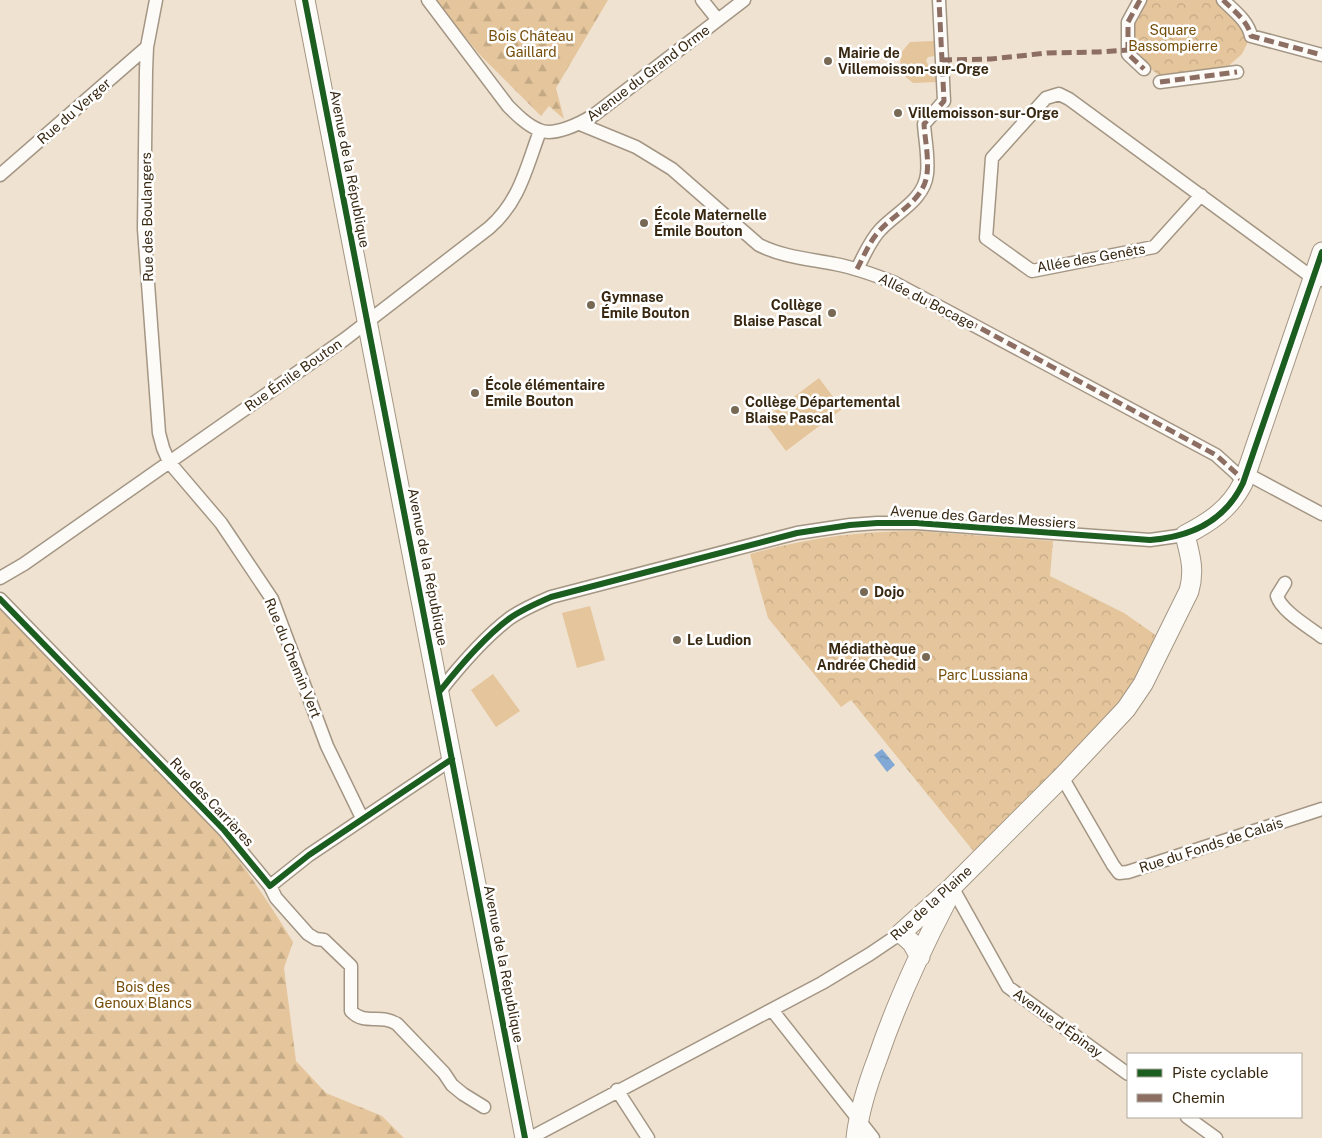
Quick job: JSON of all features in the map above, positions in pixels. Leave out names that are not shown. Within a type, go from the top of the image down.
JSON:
[{"type":"street","name":"Rue des Boulangers","points":[[156,0],[147,47],[144,229],[160,433],[163,448],[169,462]]},
{"type":"street","name":"Avenue de la République","points":[[306,0],[526,1138]]},
{"type":"street","points":[[428,0],[508,106],[518,116],[540,131]]},
{"type":"street","points":[[702,0],[718,20]]},
{"type":"street","name":"Avenue du Grand Orme","points":[[540,131],[558,130],[580,124],[744,0]]},
{"type":"street","points":[[857,269],[867,248],[880,230],[906,208],[922,191],[927,174],[924,124],[944,101],[939,0]]},
{"type":"street","points":[[1140,0],[1128,22],[1128,54],[1144,69]]},
{"type":"street","points":[[1223,0],[1245,22],[1251,36],[1322,55]]},
{"type":"street","name":"Rue du Verger","points":[[0,175],[147,47]]},
{"type":"street","points":[[1160,82],[1237,72]]},
{"type":"street","name":"Allée des Genêts","points":[[1201,195],[1154,247],[1103,258],[1032,271],[986,238],[992,158],[1046,98],[1059,94],[1069,99],[1317,279]]},
{"type":"street","name":"Allée du Bocage","points":[[580,124],[636,147],[672,169],[759,245],[794,258],[857,269],[895,283],[1216,455],[1237,474],[1322,514]]},
{"type":"street","name":"Rue Émile Bouton","points":[[0,578],[24,564],[367,322],[499,219],[519,190],[540,131]]},
{"type":"street","name":"Avenue des Gardes Messiers","points":[[440,691],[489,636],[509,619],[530,606],[560,595],[797,533],[850,525],[916,523],[1150,540],[1184,535],[1221,514],[1234,498],[1245,478],[1317,279],[1322,252]]},
{"type":"street","name":"Rue du Chemin Vert","points":[[169,462],[221,523],[272,599],[328,746],[362,818]]},
{"type":"street","name":"Rue de la Plaine","points":[[530,1138],[617,1090],[772,1010],[870,954],[900,933],[946,892],[1102,736],[1136,696],[1189,591],[1192,578],[1191,558],[1184,535]]},
{"type":"street","points":[[1285,583],[1277,596],[1278,602],[1322,637]]},
{"type":"street","name":"Rue des Carrières","points":[[0,599],[224,830],[270,886],[276,898],[308,934],[316,939],[324,940],[351,966],[351,1011],[357,1017],[390,1020],[397,1024],[444,1073],[452,1085],[484,1107]]},
{"type":"street","points":[[270,886],[309,855],[452,758]]},
{"type":"street","name":"Rue du Fonds de Calais","points":[[1062,777],[1113,865],[1119,872],[1128,872],[1322,809]]},
{"type":"street","points":[[856,1138],[858,1119],[889,1023],[946,902],[946,892]]},
{"type":"street","name":"Avenue d'Épinay","points":[[946,892],[1008,987],[1127,1073]]},
{"type":"street","points":[[900,933],[912,944],[920,957]]},
{"type":"street","points":[[772,1010],[873,1138]]},
{"type":"street","points":[[617,1090],[648,1138]]},
{"type":"street","points":[[1188,1118],[1216,1138]]},
{"type":"green space","name":"Bois Château Gaillard","points":[[434,0],[608,0],[556,88],[564,119],[549,106],[541,116],[481,56]]},
{"type":"green space","name":"Square Bassompierre","points":[[1140,0],[1223,0],[1251,36],[1242,54],[1225,69],[1162,78],[1128,50],[1134,13]]},
{"type":"green space","points":[[934,41],[935,56],[928,57],[926,61],[929,66],[936,67],[937,82],[913,83],[901,73],[900,54],[910,42]]},
{"type":"green space","points":[[819,378],[842,409],[786,451],[763,420]]},
{"type":"green space","name":"Parc Lussiana","points":[[918,531],[1053,541],[1050,576],[1124,613],[1157,636],[1135,679],[1115,709],[975,853],[851,700],[841,707],[768,618],[750,554],[833,536],[874,532]]},
{"type":"green space","name":"Bois des Genoux Blancs","points":[[0,599],[219,832],[293,942],[284,968],[296,1061],[326,1093],[382,1116],[404,1138],[0,1138]]},
{"type":"green space","points":[[590,606],[605,660],[577,668],[562,613]]},
{"type":"green space","points":[[493,674],[520,711],[496,727],[471,690]]},
{"type":"water","points":[[882,749],[895,765],[887,772],[874,755]]},
{"type":"marked path","points":[[857,269],[877,233],[909,205],[925,183],[928,162],[924,124],[944,101],[939,0]]},
{"type":"marked path","points":[[1140,0],[1128,22],[1128,54],[1144,69]]},
{"type":"marked path","points":[[1223,0],[1244,21],[1251,36],[1322,55]]},
{"type":"marked path","points":[[942,60],[991,59],[1047,53],[1128,50]]},
{"type":"marked path","points":[[1160,82],[1237,72]]},
{"type":"marked path","points":[[915,293],[1216,455],[1237,474],[1243,483]]},
{"type":"cycle path","points":[[305,0],[525,1138]]},
{"type":"cycle path","points":[[440,691],[473,652],[501,625],[525,609],[551,597],[797,533],[877,523],[916,523],[1150,540],[1193,531],[1205,525],[1227,508],[1243,483],[1322,252]]},
{"type":"cycle path","points":[[0,599],[224,830],[270,886],[309,855],[452,759]]},
{"type":"place","name":"Mairie de Villemoisson-sur-Orge","points":[[828,61]]},
{"type":"place","name":"Villemoisson-sur-Orge","points":[[898,113]]},
{"type":"place","name":"École Maternelle Émile Bouton","points":[[644,223]]},
{"type":"place","name":"Gymnase Émile Bouton","points":[[591,305]]},
{"type":"place","name":"Collège Blaise Pascal","points":[[832,313]]},
{"type":"place","name":"École élémentaire Emile Bouton","points":[[475,393]]},
{"type":"place","name":"Collège Départemental Blaise Pascal","points":[[735,410]]},
{"type":"place","name":"Dojo","points":[[864,592]]},
{"type":"place","name":"Le Ludion","points":[[677,640]]},
{"type":"place","name":"Médiathèque Andrée Chedid","points":[[926,657]]}]
